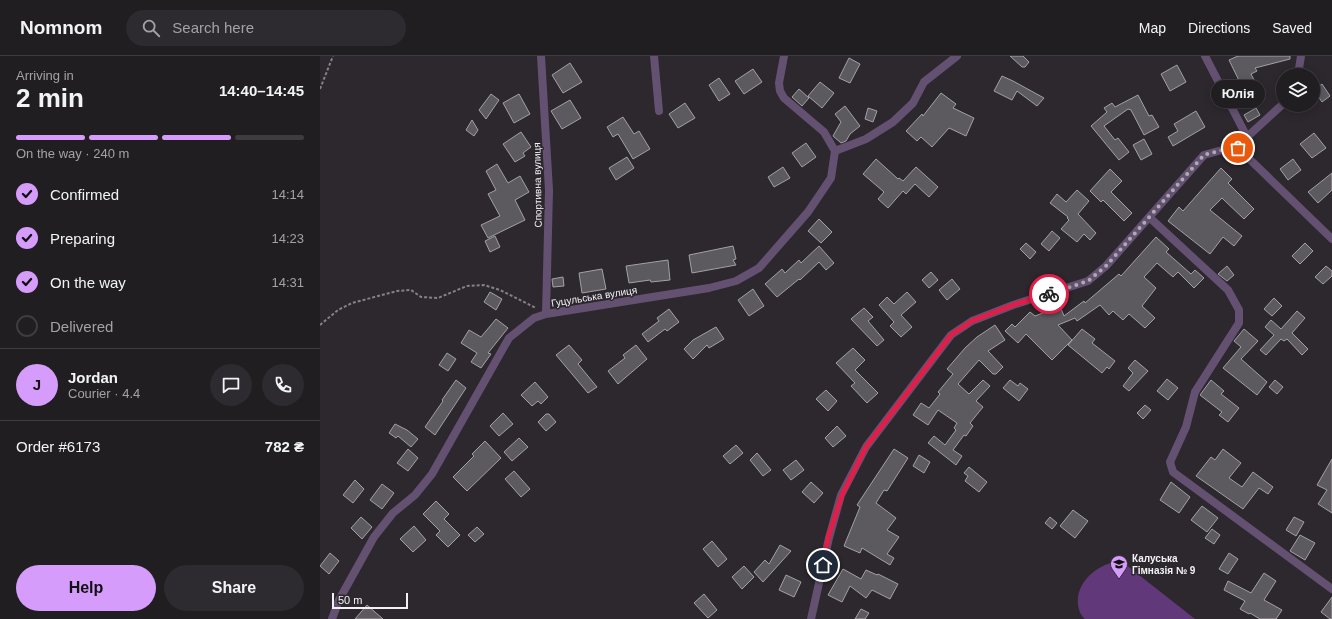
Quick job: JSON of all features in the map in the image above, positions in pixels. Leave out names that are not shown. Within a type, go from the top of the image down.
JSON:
[{"type":"street","name":"Спортивна вулиця","points":[[541,56],[549,190],[546,314]]},
{"type":"street","points":[[654,56],[659,111]]},
{"type":"street","points":[[784,56],[779,83],[780,90],[784,98],[824,132],[835,151],[866,139],[893,122],[913,103],[924,82],[957,56]]},
{"type":"street","points":[[1205,56],[1247,137]]},
{"type":"street","points":[[1299,68],[1301,56]]},
{"type":"street","points":[[811,619],[828,538],[845,488],[866,447],[951,335],[972,321],[1006,307],[1088,281],[1106,266],[1204,155],[1222,150],[1238,148],[1247,137],[1276,110]]},
{"type":"street","points":[[1238,148],[1332,239]]},
{"type":"street","name":"Гуцульська вулиця","points":[[332,619],[339,600],[374,537],[393,513],[415,495],[432,474],[509,338],[534,318],[546,314],[709,288],[736,282],[759,268],[808,212],[831,178],[835,151]]},
{"type":"street","points":[[1149,217],[1228,290],[1239,310],[1239,323],[1195,392],[1186,427],[1170,462],[1173,472],[1332,589]]},
{"type":"path","points":[[320,89],[333,56]]},
{"type":"path","points":[[320,325],[338,310],[352,303],[397,291],[411,290],[421,297],[438,298],[467,286],[484,285],[500,290],[546,314]]},
{"type":"shaded area","name":"Калуська Гімназія № 9","points":[[1117,562],[1125,564],[1195,619],[1085,619],[1080,613],[1078,605],[1080,589],[1089,576],[1095,571],[1102,566]]},
{"type":"building","points":[[1010,56],[1023,56],[1029,62],[1025,67],[1022,67]]},
{"type":"building","points":[[1238,56],[1290,56],[1290,59],[1255,68],[1257,71],[1251,74],[1262,96],[1250,103],[1229,60]]},
{"type":"building","points":[[849,58],[860,64],[850,83],[839,78]]},
{"type":"building","points":[[570,63],[582,82],[563,93],[552,75]]},
{"type":"building","points":[[1177,65],[1186,82],[1170,91],[1161,74]]},
{"type":"building","points":[[753,69],[762,82],[744,94],[735,81]]},
{"type":"building","points":[[1002,76],[1044,98],[1037,106],[1017,91],[1012,100],[994,91]]},
{"type":"building","points":[[719,78],[730,94],[719,101],[709,85]]},
{"type":"building","points":[[820,82],[834,93],[822,108],[808,96]]},
{"type":"building","points":[[1322,84],[1330,96],[1322,102],[1320,99],[1320,86]]},
{"type":"building","points":[[799,89],[809,98],[802,106],[792,97]]},
{"type":"building","points":[[941,93],[956,104],[953,108],[974,118],[966,136],[949,128],[932,147],[921,137],[917,141],[906,131],[922,114],[923,116]]},
{"type":"building","points":[[491,94],[499,100],[486,119],[479,110]]},
{"type":"building","points":[[519,94],[530,114],[514,123],[503,103]]},
{"type":"building","points":[[1138,95],[1149,116],[1152,115],[1159,127],[1144,135],[1131,110],[1128,109],[1104,126],[1115,140],[1118,138],[1129,152],[1119,160],[1091,126],[1107,112],[1104,108],[1112,103],[1115,107]]},
{"type":"building","points":[[570,100],[581,118],[562,129],[551,111]]},
{"type":"building","points":[[685,103],[695,118],[678,128],[669,114]]},
{"type":"building","points":[[845,106],[860,126],[850,134],[846,141],[841,143],[833,136],[841,122],[835,114]]},
{"type":"building","points":[[868,108],[877,111],[873,122],[865,119]]},
{"type":"building","points":[[1256,108],[1260,115],[1248,122],[1244,115]]},
{"type":"building","points":[[1196,111],[1205,127],[1173,146],[1168,137],[1178,131],[1174,124]]},
{"type":"building","points":[[623,117],[634,134],[639,131],[650,149],[633,159],[618,134],[613,137],[607,127]]},
{"type":"building","points":[[472,120],[478,130],[474,136],[466,130]]},
{"type":"building","points":[[521,132],[531,147],[523,153],[525,156],[515,162],[503,144]]},
{"type":"building","points":[[1314,133],[1326,148],[1312,158],[1300,144]]},
{"type":"building","points":[[1144,139],[1152,154],[1141,160],[1133,145]]},
{"type":"building","points":[[806,143],[816,157],[802,167],[792,153]]},
{"type":"building","points":[[627,157],[634,168],[616,180],[609,168]]},
{"type":"building","points":[[876,159],[898,179],[899,178],[903,181],[916,167],[938,187],[929,197],[915,184],[906,194],[903,191],[888,208],[878,199],[884,192],[863,174]]},
{"type":"building","points":[[1293,159],[1301,170],[1288,180],[1280,169]]},
{"type":"building","points":[[497,164],[508,183],[520,176],[529,192],[515,200],[525,220],[488,238],[481,225],[500,216],[488,194],[496,190],[486,171]]},
{"type":"building","points":[[783,167],[790,178],[774,187],[768,177]]},
{"type":"building","points":[[1221,168],[1232,179],[1228,183],[1254,209],[1244,219],[1222,198],[1210,210],[1242,236],[1234,246],[1223,237],[1210,254],[1168,221],[1179,207],[1183,211]]},
{"type":"building","points":[[1110,169],[1122,181],[1111,192],[1132,213],[1124,221],[1103,200],[1101,202],[1090,191]]},
{"type":"building","points":[[1332,173],[1332,190],[1318,203],[1308,192]]},
{"type":"building","points":[[1077,190],[1089,201],[1078,214],[1096,233],[1090,240],[1084,234],[1077,242],[1061,229],[1069,220],[1067,218],[1068,217],[1050,203],[1057,194],[1066,202]]},
{"type":"building","points":[[819,219],[832,232],[821,243],[808,231]]},
{"type":"building","points":[[1052,231],[1060,238],[1049,251],[1041,244]]},
{"type":"building","points":[[495,236],[500,247],[490,252],[485,241]]},
{"type":"building","points":[[1156,237],[1169,249],[1166,252],[1191,274],[1195,270],[1204,278],[1194,288],[1178,272],[1173,277],[1157,263],[1144,277],[1156,288],[1142,306],[1155,318],[1145,328],[1129,314],[1123,320],[1113,311],[1109,315],[1100,305],[1077,321],[1075,318],[1058,325],[1072,340],[1052,360],[1026,334],[1018,343],[1005,331],[1012,324],[1015,327],[1030,312],[1035,316],[1060,306],[1064,316],[1084,301],[1085,303],[1119,274],[1121,276]]},
{"type":"building","points":[[1026,243],[1036,252],[1030,259],[1020,249]]},
{"type":"building","points":[[1305,243],[1313,251],[1300,264],[1292,256]]},
{"type":"building","points":[[733,246],[736,259],[733,260],[736,265],[692,273],[689,255]]},
{"type":"building","points":[[819,246],[834,263],[826,270],[819,262],[800,280],[799,279],[777,297],[765,284],[782,269],[785,273],[799,260],[801,263]]},
{"type":"building","points":[[668,260],[670,280],[651,282],[650,280],[629,283],[626,266]]},
{"type":"building","points":[[1227,266],[1234,275],[1227,281],[1218,274]]},
{"type":"building","points":[[1326,266],[1332,271],[1332,276],[1323,284],[1315,277]]},
{"type":"building","points":[[602,269],[606,289],[582,293],[579,273]]},
{"type":"building","points":[[931,272],[938,280],[929,288],[922,280]]},
{"type":"building","points":[[563,277],[564,286],[553,287],[552,279]]},
{"type":"building","points":[[952,279],[960,289],[947,300],[939,290]]},
{"type":"building","points":[[753,289],[764,306],[749,316],[738,300]]},
{"type":"building","points":[[490,292],[502,299],[496,310],[484,302]]},
{"type":"building","points":[[907,292],[916,302],[901,315],[912,327],[901,337],[890,326],[894,322],[879,305],[887,297],[894,304]]},
{"type":"building","points":[[1274,298],[1282,306],[1272,316],[1264,309]]},
{"type":"building","points":[[864,308],[873,317],[868,321],[884,340],[877,346],[851,319]]},
{"type":"building","points":[[669,309],[679,322],[667,331],[665,329],[648,342],[642,334],[659,321],[657,318]]},
{"type":"building","points":[[1297,311],[1305,318],[1292,333],[1308,349],[1302,355],[1287,339],[1284,341],[1281,339],[1266,355],[1260,350],[1274,335],[1265,327],[1271,320],[1281,329]]},
{"type":"building","points":[[496,319],[508,328],[488,353],[491,354],[481,368],[471,362],[477,353],[461,343],[469,330],[481,337]]},
{"type":"building","points":[[995,325],[1005,340],[988,351],[1003,367],[996,374],[993,374],[979,360],[958,384],[969,394],[983,380],[990,386],[976,401],[983,407],[970,423],[973,426],[953,450],[962,456],[956,465],[928,443],[934,436],[945,445],[956,430],[954,428],[957,423],[938,410],[928,425],[913,415],[921,403],[929,408],[940,394],[938,392],[953,374],[947,369],[965,348],[977,337]]},
{"type":"building","points":[[716,327],[724,339],[709,348],[707,345],[693,359],[684,349],[693,340]]},
{"type":"building","points":[[1082,329],[1095,339],[1092,343],[1115,361],[1109,369],[1107,367],[1102,373],[1068,345]]},
{"type":"building","points":[[1244,329],[1258,341],[1241,359],[1267,382],[1257,395],[1223,368],[1241,347],[1234,341]]},
{"type":"building","points":[[569,345],[582,360],[578,364],[597,387],[588,393],[556,355]]},
{"type":"building","points":[[636,345],[647,359],[618,384],[608,371],[625,358],[623,355]]},
{"type":"building","points":[[853,348],[865,360],[855,370],[878,393],[867,403],[851,386],[855,383],[836,363]]},
{"type":"building","points":[[447,353],[456,359],[448,371],[439,365]]},
{"type":"building","points":[[1135,360],[1148,371],[1129,391],[1123,386],[1133,373],[1128,368]]},
{"type":"building","points":[[1167,379],[1178,388],[1168,400],[1157,391]]},
{"type":"building","points":[[456,380],[466,388],[435,435],[425,427]]},
{"type":"building","points":[[1010,380],[1018,386],[1020,383],[1028,389],[1019,401],[1003,388]]},
{"type":"building","points":[[1211,380],[1224,391],[1221,394],[1239,408],[1228,422],[1219,415],[1222,412],[1200,395]]},
{"type":"building","points":[[1275,380],[1283,387],[1277,394],[1269,387]]},
{"type":"building","points":[[535,382],[548,397],[541,404],[538,401],[532,406],[521,395]]},
{"type":"building","points":[[826,390],[837,401],[828,411],[816,399]]},
{"type":"building","points":[[1145,405],[1151,410],[1143,419],[1137,413]]},
{"type":"building","points":[[503,413],[513,424],[499,436],[490,426]]},
{"type":"building","points":[[546,414],[549,414],[556,422],[546,431],[538,422]]},
{"type":"building","points":[[395,424],[407,430],[418,439],[411,447],[398,436],[396,438],[389,433]]},
{"type":"building","points":[[837,426],[846,436],[833,447],[825,438]]},
{"type":"building","points":[[519,438],[528,447],[512,461],[504,452]]},
{"type":"building","points":[[485,441],[501,458],[467,491],[453,477],[474,456],[472,454]]},
{"type":"building","points":[[736,445],[743,453],[730,464],[723,456]]},
{"type":"building","points":[[408,449],[418,458],[408,471],[397,463]]},
{"type":"building","points":[[894,449],[908,458],[887,491],[884,490],[876,503],[896,518],[887,530],[899,537],[887,554],[894,558],[890,565],[862,548],[860,553],[844,546],[860,507],[857,505]]},
{"type":"building","points":[[1223,449],[1241,463],[1229,478],[1242,487],[1253,472],[1273,487],[1268,494],[1259,488],[1243,509],[1196,476],[1211,457],[1215,460]]},
{"type":"building","points":[[757,453],[771,470],[763,476],[750,460]]},
{"type":"building","points":[[919,455],[930,462],[924,473],[913,466]]},
{"type":"building","points":[[1332,459],[1332,513],[1318,504],[1327,490],[1317,485]]},
{"type":"building","points":[[796,460],[804,470],[791,480],[783,470]]},
{"type":"building","points":[[969,467],[987,482],[979,492],[965,481],[968,476],[964,473]]},
{"type":"building","points":[[514,471],[530,489],[521,497],[505,479]]},
{"type":"building","points":[[355,480],[364,489],[353,503],[343,495]]},
{"type":"building","points":[[811,482],[823,493],[814,503],[802,492]]},
{"type":"building","points":[[1171,482],[1190,497],[1179,513],[1160,500]]},
{"type":"building","points":[[382,484],[394,493],[382,509],[370,500]]},
{"type":"building","points":[[436,501],[449,514],[444,519],[460,535],[448,547],[436,535],[440,531],[423,514]]},
{"type":"building","points":[[1202,506],[1218,518],[1207,532],[1191,520]]},
{"type":"building","points":[[1073,510],[1088,521],[1075,538],[1060,526]]},
{"type":"building","points":[[361,517],[372,527],[362,539],[351,528]]},
{"type":"building","points":[[1050,517],[1057,523],[1052,529],[1045,523]]},
{"type":"building","points":[[1294,517],[1304,522],[1296,536],[1286,530]]},
{"type":"building","points":[[414,526],[426,540],[413,552],[400,539]]},
{"type":"building","points":[[477,527],[484,534],[475,542],[468,535]]},
{"type":"building","points":[[1212,529],[1220,535],[1214,544],[1205,538]]},
{"type":"building","points":[[1300,535],[1315,543],[1305,560],[1290,551]]},
{"type":"building","points":[[712,541],[727,559],[718,567],[703,549]]},
{"type":"building","points":[[780,545],[791,551],[763,582],[754,572],[765,560],[769,564]]},
{"type":"building","points":[[330,553],[339,561],[329,574],[320,566]]},
{"type":"building","points":[[1229,553],[1238,559],[1228,574],[1219,569]]},
{"type":"building","points":[[744,566],[754,577],[742,589],[732,577]]},
{"type":"building","points":[[843,569],[861,579],[866,570],[898,584],[890,599],[872,590],[866,598],[850,586],[842,602],[828,595]]},
{"type":"building","points":[[1264,573],[1276,581],[1264,600],[1282,610],[1276,619],[1260,619],[1240,609],[1245,601],[1224,590],[1228,581],[1251,593]]},
{"type":"building","points":[[786,575],[801,582],[794,597],[779,590]]},
{"type":"building","points":[[704,594],[717,610],[708,618],[694,603]]},
{"type":"building","points":[[1332,597],[1332,619],[1330,619],[1321,612]]},
{"type":"building","points":[[367,605],[383,619],[355,619]]},
{"type":"building","points":[[861,609],[869,613],[865,619],[855,619]]},
{"type":"way so far","points":[[1049,294],[1088,281],[1106,266],[1204,155],[1222,150],[1238,148]]},
{"type":"place","name":"Юлія","points":[[1238,148]]},
{"type":"place","name":"Калуська Гімназія № 9","points":[[1119,579]]},
{"type":"route","points":[[823,565],[828,538],[842,495],[866,447],[951,335],[972,321],[1013,305],[1049,294]]}]
